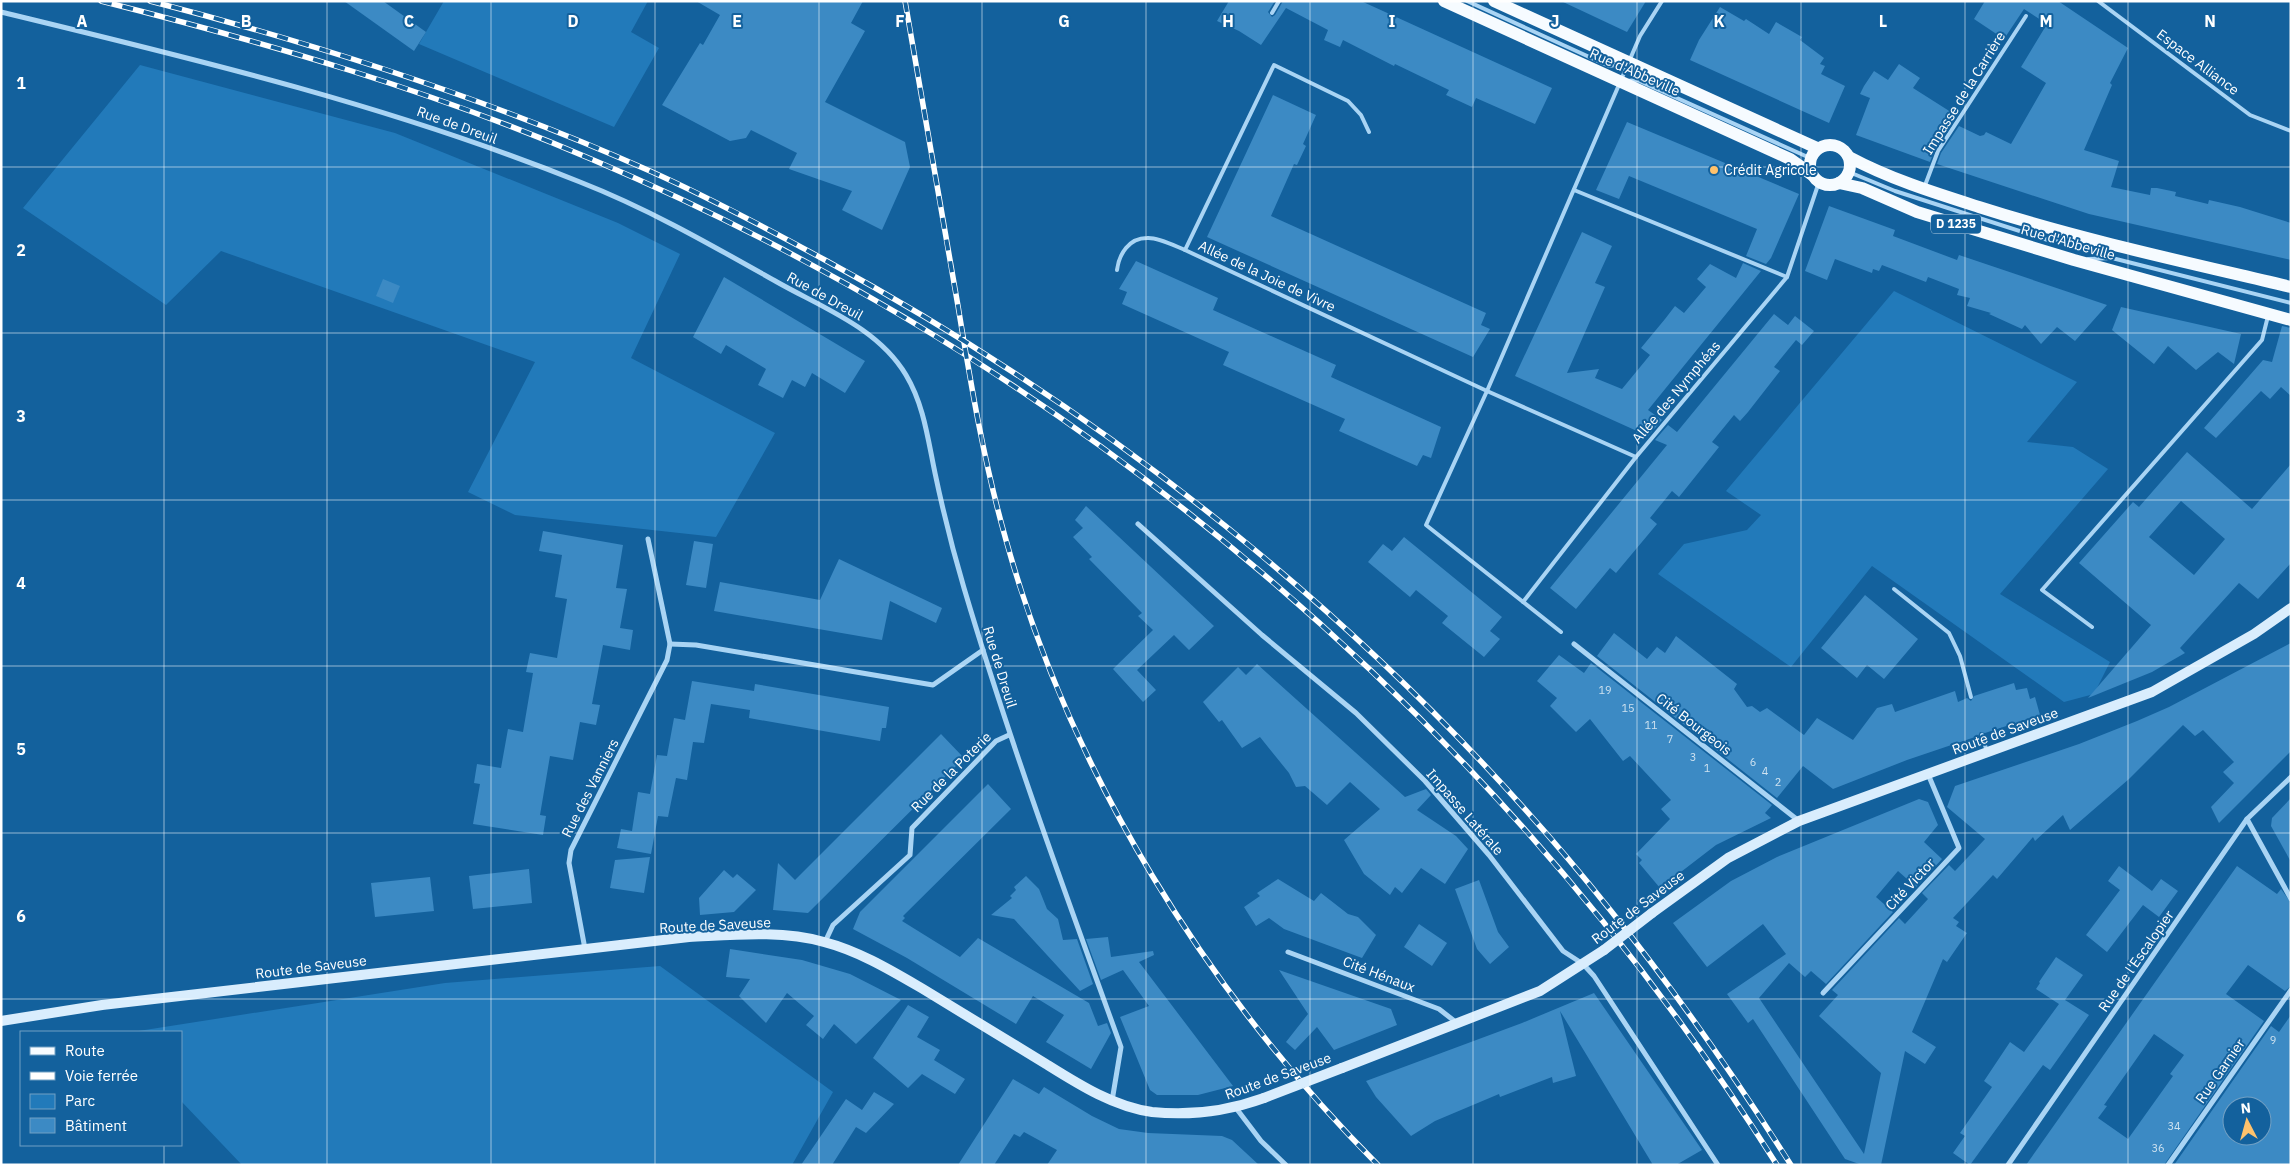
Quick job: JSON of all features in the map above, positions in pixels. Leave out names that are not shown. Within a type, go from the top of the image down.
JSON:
[{"type":"main road","name":"Rue d'Abbeville","points":[[1494,1],[1629,63],[1814,153]]},
{"type":"main road","name":"Rue d'Abbeville","points":[[1445,2],[1790,159],[1815,178]]},
{"type":"main road","points":[[1835,145],[1846,152],[1849,157],[1849,172],[1839,182],[1826,185],[1815,178],[1814,153],[1835,145]]},
{"type":"main road","name":"Rue d'Abbeville","points":[[1849,157],[1921,194],[2072,235],[2291,287]]},
{"type":"main road","name":"Rue d'Abbeville","points":[[1839,182],[1862,188],[1917,212],[2074,260],[2291,320]]},
{"type":"main road","name":"Route de Saveuse","points":[[1,1021],[102,1005],[689,937],[753,934],[792,936],[825,942],[881,964],[1071,1079],[1112,1101],[1151,1112],[1189,1113],[1236,1108],[1540,991],[1604,950],[1728,858],[1799,821],[2152,692],[2254,634],[2291,608]]},
{"type":"street","name":"Rue de Dreuil","points":[[1,12],[282,82],[446,132],[582,183],[639,208],[695,236],[852,323],[882,345],[905,374],[913,389],[926,428],[962,583],[1008,735],[1120,1047],[1112,1101]]},
{"type":"street","name":"Impasse Latérale","points":[[1138,524],[1382,738],[1452,810],[1563,951],[1583,964],[1621,1014],[1718,1165]]},
{"type":"street","points":[[648,539],[670,644],[696,645],[933,685],[983,650]]},
{"type":"street","name":"Rue des Vanniers","points":[[585,949],[569,863],[571,850],[666,660],[670,644]]},
{"type":"street","name":"Cité Bourgeois","points":[[1574,644],[1799,821]]},
{"type":"street","name":"Rue de la Poterie","points":[[825,942],[833,925],[910,855],[912,828],[996,741],[1008,735]]},
{"type":"street","name":"Cité Victor","points":[[1823,993],[1959,848],[1928,774]]},
{"type":"street","name":"Rue de l'Escalopier","points":[[2008,1165],[2247,819],[2291,777]]},
{"type":"street","points":[[2247,819],[2291,899]]},
{"type":"street","name":"Cité Hénaux","points":[[1288,952],[1439,1009],[1458,1024]]},
{"type":"street","name":"Rue Garnier","points":[[2168,1165],[2291,990]]},
{"type":"street","points":[[1236,1108],[1260,1142],[1286,1165]]},
{"type":"lane","points":[[1272,13],[1279,1]]},
{"type":"lane","points":[[1467,1],[1609,66],[1629,63]]},
{"type":"lane","points":[[1561,632],[1426,525],[1487,391],[1640,36],[1662,1]]},
{"type":"lane","name":"Espace Alliance","points":[[2098,1],[2250,115],[2291,131]]},
{"type":"lane","name":"Impasse de la Carrière","points":[[1917,212],[1921,194],[1938,151],[2026,16]]},
{"type":"lane","name":"Allée de la Joie de Vivre","points":[[1369,132],[1361,115],[1348,101],[1274,65],[1185,250],[1487,391],[1636,457]]},
{"type":"lane","points":[[1620,82],[1637,80],[1814,153]]},
{"type":"lane","points":[[1849,172],[1895,192],[1921,194]]},
{"type":"lane","name":"Allée des Nymphéas","points":[[1523,602],[1636,457],[1787,277],[1815,178]]},
{"type":"lane","points":[[1574,190],[1787,277]]},
{"type":"lane","points":[[1117,270],[1119,256],[1130,243],[1147,238],[1185,250]]},
{"type":"lane","points":[[2074,260],[2112,258],[2291,302]]},
{"type":"lane","points":[[2092,627],[2042,590],[2262,340],[2268,314]]},
{"type":"lane","points":[[1894,589],[1949,633],[1960,656],[1972,697]]},
{"type":"lane","points":[[1982,735],[1987,752]]},
{"type":"green space","points":[[444,1],[648,1],[631,32],[659,48],[614,127],[419,44]]},
{"type":"green space","points":[[140,65],[395,133],[618,223],[680,254],[631,358],[775,433],[716,537],[515,515],[468,492],[535,362],[221,251],[166,305],[23,208]]},
{"type":"green space","points":[[1894,291],[2077,382],[2027,442],[2073,447],[2108,469],[2000,594],[2110,662],[2094,694],[2064,702],[1872,566],[1791,667],[1658,574],[1684,544],[1747,530],[1761,515],[1726,491]]},
{"type":"green space","points":[[660,966],[833,1092],[792,1165],[242,1165],[182,1102],[182,1031],[138,1031],[445,983]]},
{"type":"building","points":[[344,1],[383,1],[426,32],[414,51]]},
{"type":"building","points":[[696,1],[863,1],[851,23],[865,31],[825,102],[905,142],[910,167],[882,230],[842,210],[852,191],[789,169],[797,153],[751,130],[746,138],[730,141],[662,105],[700,43],[703,45],[720,15]]},
{"type":"building","points":[[1229,1],[1275,1],[1268,12],[1272,17],[1283,1],[1361,1],[1552,88],[1535,124],[1476,98],[1472,107],[1446,95],[1449,90],[1395,64],[1394,66],[1343,40],[1340,47],[1324,40],[1328,30],[1286,8],[1261,45],[1239,31],[1217,21]]},
{"type":"building","points":[[1561,1],[1646,1],[1627,32]]},
{"type":"building","points":[[1985,1],[2058,1],[2128,48],[2110,83],[2112,85],[2084,150],[2119,161],[2111,187],[2150,195],[2151,188],[2157,188],[2176,192],[2175,196],[2208,204],[2209,200],[2240,207],[2291,223],[2291,260],[2089,214],[1937,164],[1941,153],[1959,126],[1980,136],[1986,132],[2011,144],[2046,83],[2021,67],[2047,24],[2024,9],[2004,39],[1974,19]]},
{"type":"building","points":[[1720,7],[1744,21],[1746,19],[1769,34],[1776,22],[1802,37],[1800,40],[1824,58],[1820,64],[1825,66],[1821,74],[1845,86],[1829,123],[1690,60],[1699,40]]},
{"type":"building","points":[[1899,64],[1920,78],[1913,88],[1954,114],[1949,122],[1952,123],[1935,149],[1930,162],[1856,135],[1870,98],[1860,94],[1864,86],[1874,71],[1888,80]]},
{"type":"building","points":[[1273,95],[1316,115],[1303,144],[1306,146],[1297,165],[1294,164],[1271,216],[1486,313],[1481,325],[1490,329],[1473,357],[1207,237]]},
{"type":"building","points":[[1627,122],[1799,194],[1771,258],[1766,264],[1746,256],[1757,229],[1629,176],[1619,199],[1596,190]]},
{"type":"building","points":[[1829,206],[1895,230],[1893,236],[1957,260],[1959,255],[2107,305],[2075,341],[2057,327],[2041,344],[2025,325],[2022,329],[1989,314],[1991,313],[1967,306],[1970,298],[1957,295],[1959,289],[1928,277],[1926,282],[1882,265],[1879,271],[1873,269],[1872,273],[1835,259],[1827,280],[1805,271]]},
{"type":"building","points":[[1582,232],[1612,246],[1595,283],[1605,287],[1567,373],[1599,369],[1595,378],[1622,389],[1650,355],[1641,348],[1675,306],[1684,313],[1706,287],[1697,279],[1710,264],[1736,278],[1743,263],[1761,271],[1648,410],[1662,420],[1648,436],[1515,376]]},
{"type":"building","points":[[1136,261],[1218,298],[1213,310],[1336,365],[1331,377],[1441,427],[1431,458],[1423,455],[1417,466],[1339,431],[1345,419],[1223,365],[1229,352],[1122,304],[1127,292],[1119,289]]},
{"type":"building","points":[[724,277],[865,361],[845,393],[812,373],[805,387],[792,380],[783,398],[758,385],[766,369],[726,345],[721,354],[693,337]]},
{"type":"building","points":[[383,279],[400,286],[393,303],[376,296]]},
{"type":"building","points":[[2121,307],[2241,334],[2234,364],[2218,352],[2196,370],[2168,346],[2154,364],[2112,330]]},
{"type":"building","points":[[1774,314],[1788,325],[1795,316],[1814,331],[1802,345],[1796,340],[1774,367],[1780,371],[1748,412],[1740,421],[1734,415],[1712,442],[1719,447],[1679,497],[1672,491],[1650,518],[1657,524],[1616,573],[1610,568],[1576,609],[1550,588],[1667,445],[1655,440],[1668,425],[1677,432]]},
{"type":"building","points":[[2282,326],[2291,328],[2291,396],[2281,387],[2270,399],[2261,391],[2216,438],[2204,428],[2263,360],[2272,362]]},
{"type":"building","points":[[2187,452],[2252,509],[2291,464],[2291,563],[2258,599],[2239,583],[2180,648],[2185,653],[2152,672],[2088,698],[2151,625],[2079,563],[2133,502],[2139,507]],"holes":[[[2181,501],[2225,539],[2194,575],[2149,537]]]},
{"type":"building","points":[[1086,506],[1214,626],[1189,650],[1174,635],[1137,670],[1156,690],[1143,702],[1113,669],[1153,630],[1138,616],[1142,613],[1089,559],[1092,557],[1073,537],[1083,528],[1075,520]]},
{"type":"building","points":[[543,531],[623,545],[616,588],[627,589],[620,628],[633,630],[630,650],[603,645],[592,704],[600,705],[596,725],[580,722],[573,760],[550,756],[540,815],[546,816],[543,835],[473,824],[480,784],[474,783],[477,764],[501,768],[508,729],[523,732],[533,673],[526,672],[530,653],[557,658],[567,599],[555,597],[562,555],[539,551]]},
{"type":"building","points":[[1404,537],[1502,617],[1490,631],[1500,639],[1484,657],[1442,623],[1448,616],[1416,590],[1410,597],[1368,562],[1383,544],[1392,551]]},
{"type":"building","points":[[694,541],[713,544],[706,588],[686,585]]},
{"type":"building","points":[[839,559],[942,608],[936,623],[890,601],[882,640],[714,611],[720,582],[820,600]]},
{"type":"building","points":[[1865,595],[1918,639],[1884,679],[1867,665],[1857,678],[1821,648]]},
{"type":"building","points":[[1614,633],[1647,659],[1657,647],[1665,653],[1676,636],[1737,684],[1734,689],[1747,707],[1752,706],[1760,712],[1767,708],[1804,735],[1817,718],[1853,740],[1877,708],[1892,704],[1895,712],[1955,691],[1958,702],[1967,698],[1971,701],[1974,696],[2014,683],[2016,690],[2027,688],[2030,699],[2035,697],[2040,715],[1985,733],[1980,732],[1978,736],[1907,760],[1833,789],[1803,766],[1777,798],[1597,656]]},
{"type":"building","points":[[2291,643],[2291,751],[2219,823],[2211,807],[2234,783],[2223,772],[2234,762],[2203,730],[2195,736],[2183,725],[2129,779],[2070,830],[2063,815],[2035,841],[2033,837],[1997,879],[1993,875],[1953,918],[1959,922],[1956,926],[1967,933],[1947,962],[1943,959],[1912,1032],[1936,1047],[1925,1064],[1905,1051],[1881,1165],[1862,1165],[1845,1159],[1753,1019],[1748,1023],[1727,994],[1786,954],[1763,924],[1707,967],[1673,923],[1731,881],[1777,857],[1919,799],[1928,802],[1938,825],[1924,842],[1942,859],[1916,887],[1898,871],[1876,897],[1893,912],[1826,984],[1811,971],[1805,977],[1789,963],[1759,998],[1864,1154],[1881,1073],[1819,1016],[1838,995],[1832,990],[1899,918],[1905,924],[1928,899],[1922,893],[1949,865],[1955,871],[1985,839],[1947,807],[1955,786],[2079,744],[2137,721],[2169,707]]},
{"type":"building","points":[[1559,655],[1584,673],[1591,663],[1772,805],[1765,813],[1771,818],[1716,845],[1660,888],[1639,863],[1642,860],[1636,854],[1670,819],[1661,809],[1671,800],[1630,756],[1623,761],[1590,719],[1576,732],[1550,706],[1557,698],[1537,681]]},
{"type":"building","points":[[1257,664],[1405,797],[1426,789],[1431,795],[1417,810],[1456,836],[1468,849],[1445,884],[1421,868],[1402,893],[1395,887],[1390,895],[1364,874],[1344,840],[1380,809],[1350,782],[1327,805],[1305,786],[1296,787],[1289,773],[1260,737],[1242,748],[1222,720],[1219,722],[1203,702],[1238,667],[1246,675]]},
{"type":"building","points":[[692,681],[754,691],[755,684],[889,707],[886,728],[882,728],[880,741],[749,718],[750,710],[711,704],[704,743],[693,742],[687,780],[676,778],[668,817],[658,816],[651,854],[617,848],[621,829],[632,831],[638,792],[650,794],[657,755],[667,756],[674,718],[685,720]]},
{"type":"building","points":[[941,734],[964,758],[808,913],[773,910],[778,863],[795,880]]},
{"type":"building","points":[[988,784],[1011,809],[903,916],[905,918],[902,921],[960,957],[978,938],[1089,1003],[1098,1026],[1107,1023],[1111,1033],[1091,1069],[1046,1042],[1064,1015],[1033,996],[1016,1024],[907,958],[853,929],[860,912]]},
{"type":"building","points":[[2291,798],[2291,862],[2271,826],[2272,818]]},
{"type":"building","points":[[650,857],[644,893],[610,888],[615,860]]},
{"type":"building","points":[[2119,866],[2152,891],[2161,879],[2178,891],[2159,917],[2143,905],[2107,952],[2086,935],[2120,890],[2108,881]]},
{"type":"building","points":[[2237,866],[2277,894],[2281,889],[2291,903],[2291,986],[2285,991],[2248,965],[2226,994],[2264,1021],[2164,1165],[2026,1165]],"holes":[[[2154,1034],[2184,1055],[2170,1074],[2173,1076],[2128,1139],[2098,1118],[2107,1106],[2104,1105]]]},
{"type":"building","points":[[529,869],[532,903],[473,909],[469,876]]},
{"type":"building","points":[[724,870],[733,878],[737,874],[756,890],[734,912],[700,915],[699,898]]},
{"type":"building","points":[[1026,876],[1039,889],[1047,909],[1058,919],[1063,940],[1077,939],[1093,984],[1080,991],[1014,919],[991,915],[1012,898],[1010,896],[1016,890],[1014,887]]},
{"type":"building","points":[[430,877],[434,911],[375,917],[371,883]]},
{"type":"building","points":[[1278,879],[1314,901],[1321,893],[1348,914],[1358,917],[1376,935],[1362,958],[1284,929],[1269,918],[1256,926],[1244,907],[1260,896],[1257,893]]},
{"type":"building","points":[[1479,880],[1498,932],[1509,947],[1490,964],[1477,949],[1455,889]]},
{"type":"building","points":[[1419,924],[1447,943],[1432,966],[1404,947]]},
{"type":"building","points":[[1108,937],[1111,957],[1153,951],[1154,955],[1139,962],[1233,1086],[1198,1095],[1157,1095],[1150,1090],[1120,1017],[1149,1006],[1123,970],[1101,980],[1086,939]]},
{"type":"building","points":[[730,949],[802,960],[850,974],[901,1000],[856,1044],[834,1024],[823,1039],[806,1025],[814,1016],[787,993],[766,1023],[739,996],[750,979],[726,977]]},
{"type":"building","points":[[2056,957],[2083,975],[2065,1000],[2089,1015],[2050,1070],[2043,1065],[1970,1165],[1953,1153],[1965,1136],[1960,1133],[1992,1087],[1984,1081],[2010,1042],[2024,1052],[2059,1004],[2036,989]]},
{"type":"building","points":[[1279,970],[1391,1009],[1397,1025],[1334,1050],[1317,1027],[1295,1050],[1286,1042],[1308,1014]]},
{"type":"building","points":[[1594,993],[1702,1150],[1676,1165],[1653,1165],[1560,1011],[1576,1076],[1553,1083],[1552,1077],[1500,1097],[1499,1094],[1435,1121],[1411,1136],[1376,1097],[1366,1081],[1522,1023]]},
{"type":"building","points":[[908,1005],[929,1017],[917,1037],[940,1050],[934,1060],[965,1079],[955,1094],[922,1074],[908,1088],[873,1058]]},
{"type":"building","points":[[2291,1015],[2291,1165],[2174,1165],[2222,1096],[2222,1146],[2272,1146],[2272,1096],[2222,1096],[2271,1026],[2279,1032]]},
{"type":"building","points":[[1013,1079],[1039,1094],[1044,1087],[1092,1116],[1119,1129],[1148,1133],[1222,1136],[1232,1140],[1259,1165],[1047,1165],[1057,1150],[1024,1132],[1020,1137],[1014,1134],[994,1165],[958,1165]]},
{"type":"building","points":[[874,1092],[894,1104],[866,1133],[856,1127],[832,1165],[801,1165],[846,1099],[862,1110]]},
{"type":"railway","points":[[101,1],[226,34],[349,70],[411,90],[531,134],[591,159],[770,243],[941,340],[1105,450],[1260,572],[1406,705],[1541,848],[1665,1002],[1777,1165]]},
{"type":"railway","points":[[150,1],[341,55],[466,97],[528,120],[672,181],[804,248],[936,324],[1044,393],[1149,467],[1251,546],[1348,631],[1441,720],[1528,813],[1611,911],[1659,972],[1727,1067],[1791,1165]]},
{"type":"railway","points":[[905,1],[973,394],[991,482],[1006,540],[1034,627],[1068,712],[1107,795],[1152,876],[1202,953],[1257,1028],[1316,1098],[1378,1165]]},
{"type":"place","name":"Crédit Agricole","points":[[1714,170]]}]
